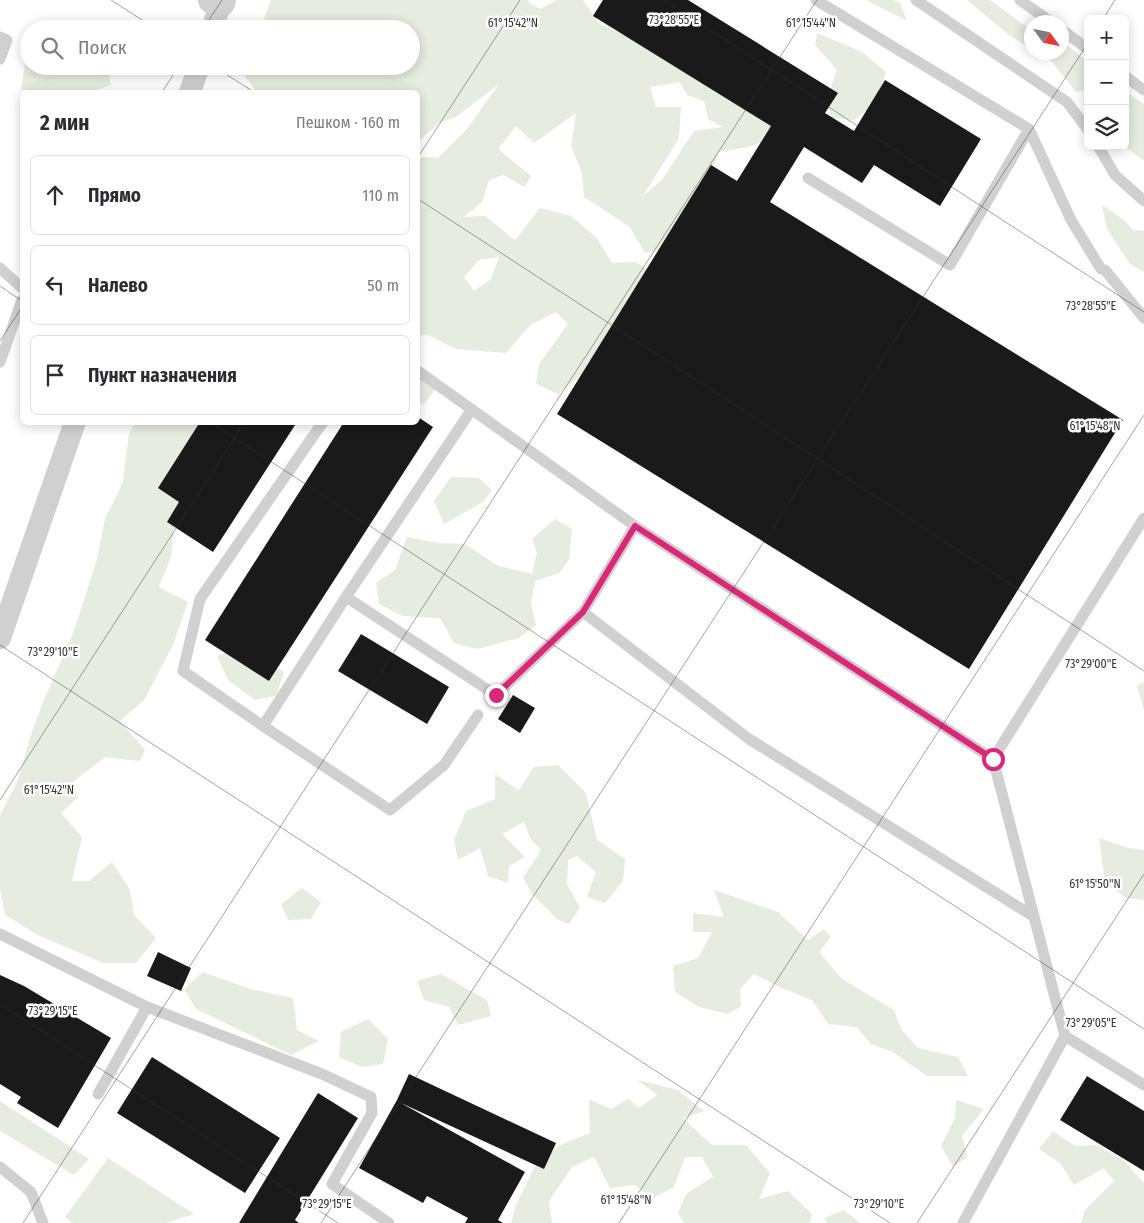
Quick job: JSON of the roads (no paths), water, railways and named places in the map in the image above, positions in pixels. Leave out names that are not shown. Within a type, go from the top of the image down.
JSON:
[{"type":"street","points":[[214,20],[218,1]]},
{"type":"street","points":[[191,90],[196,75]]},
{"type":"street","points":[[0,638],[74,425]]},
{"type":"lane","points":[[816,0],[1029,129],[1071,220],[1102,270],[1105,270],[1144,318]]},
{"type":"lane","points":[[916,0],[1067,102],[1084,125]]},
{"type":"lane","points":[[1020,0],[1041,15]]},
{"type":"lane","points":[[1069,35],[1084,46]]},
{"type":"lane","points":[[0,37],[6,40],[0,59]]},
{"type":"lane","points":[[1129,79],[1144,90]]},
{"type":"lane","points":[[808,178],[950,265],[1029,129]]},
{"type":"lane","points":[[1100,150],[1115,175],[1144,201]]},
{"type":"lane","points":[[0,268],[20,286]]},
{"type":"lane","points":[[0,362],[20,306]]},
{"type":"lane","points":[[420,372],[635,526],[993,759],[1065,1036],[963,1223]]},
{"type":"lane","points":[[263,726],[346,597],[472,409]]},
{"type":"lane","points":[[321,425],[200,599],[183,671],[390,810],[444,765],[478,715]]},
{"type":"lane","points":[[993,759],[1144,518]]},
{"type":"lane","points":[[346,597],[496,695],[583,612],[635,526]]},
{"type":"lane","points":[[583,612],[748,739],[1034,916]]},
{"type":"lane","points":[[0,934],[147,1007],[322,1074],[371,1097],[372,1113],[332,1184],[390,1223]]},
{"type":"lane","points":[[98,1094],[147,1007]]},
{"type":"lane","points":[[1065,1036],[1144,1085]]},
{"type":"lane","points":[[0,1167],[30,1192],[43,1223]]}]
